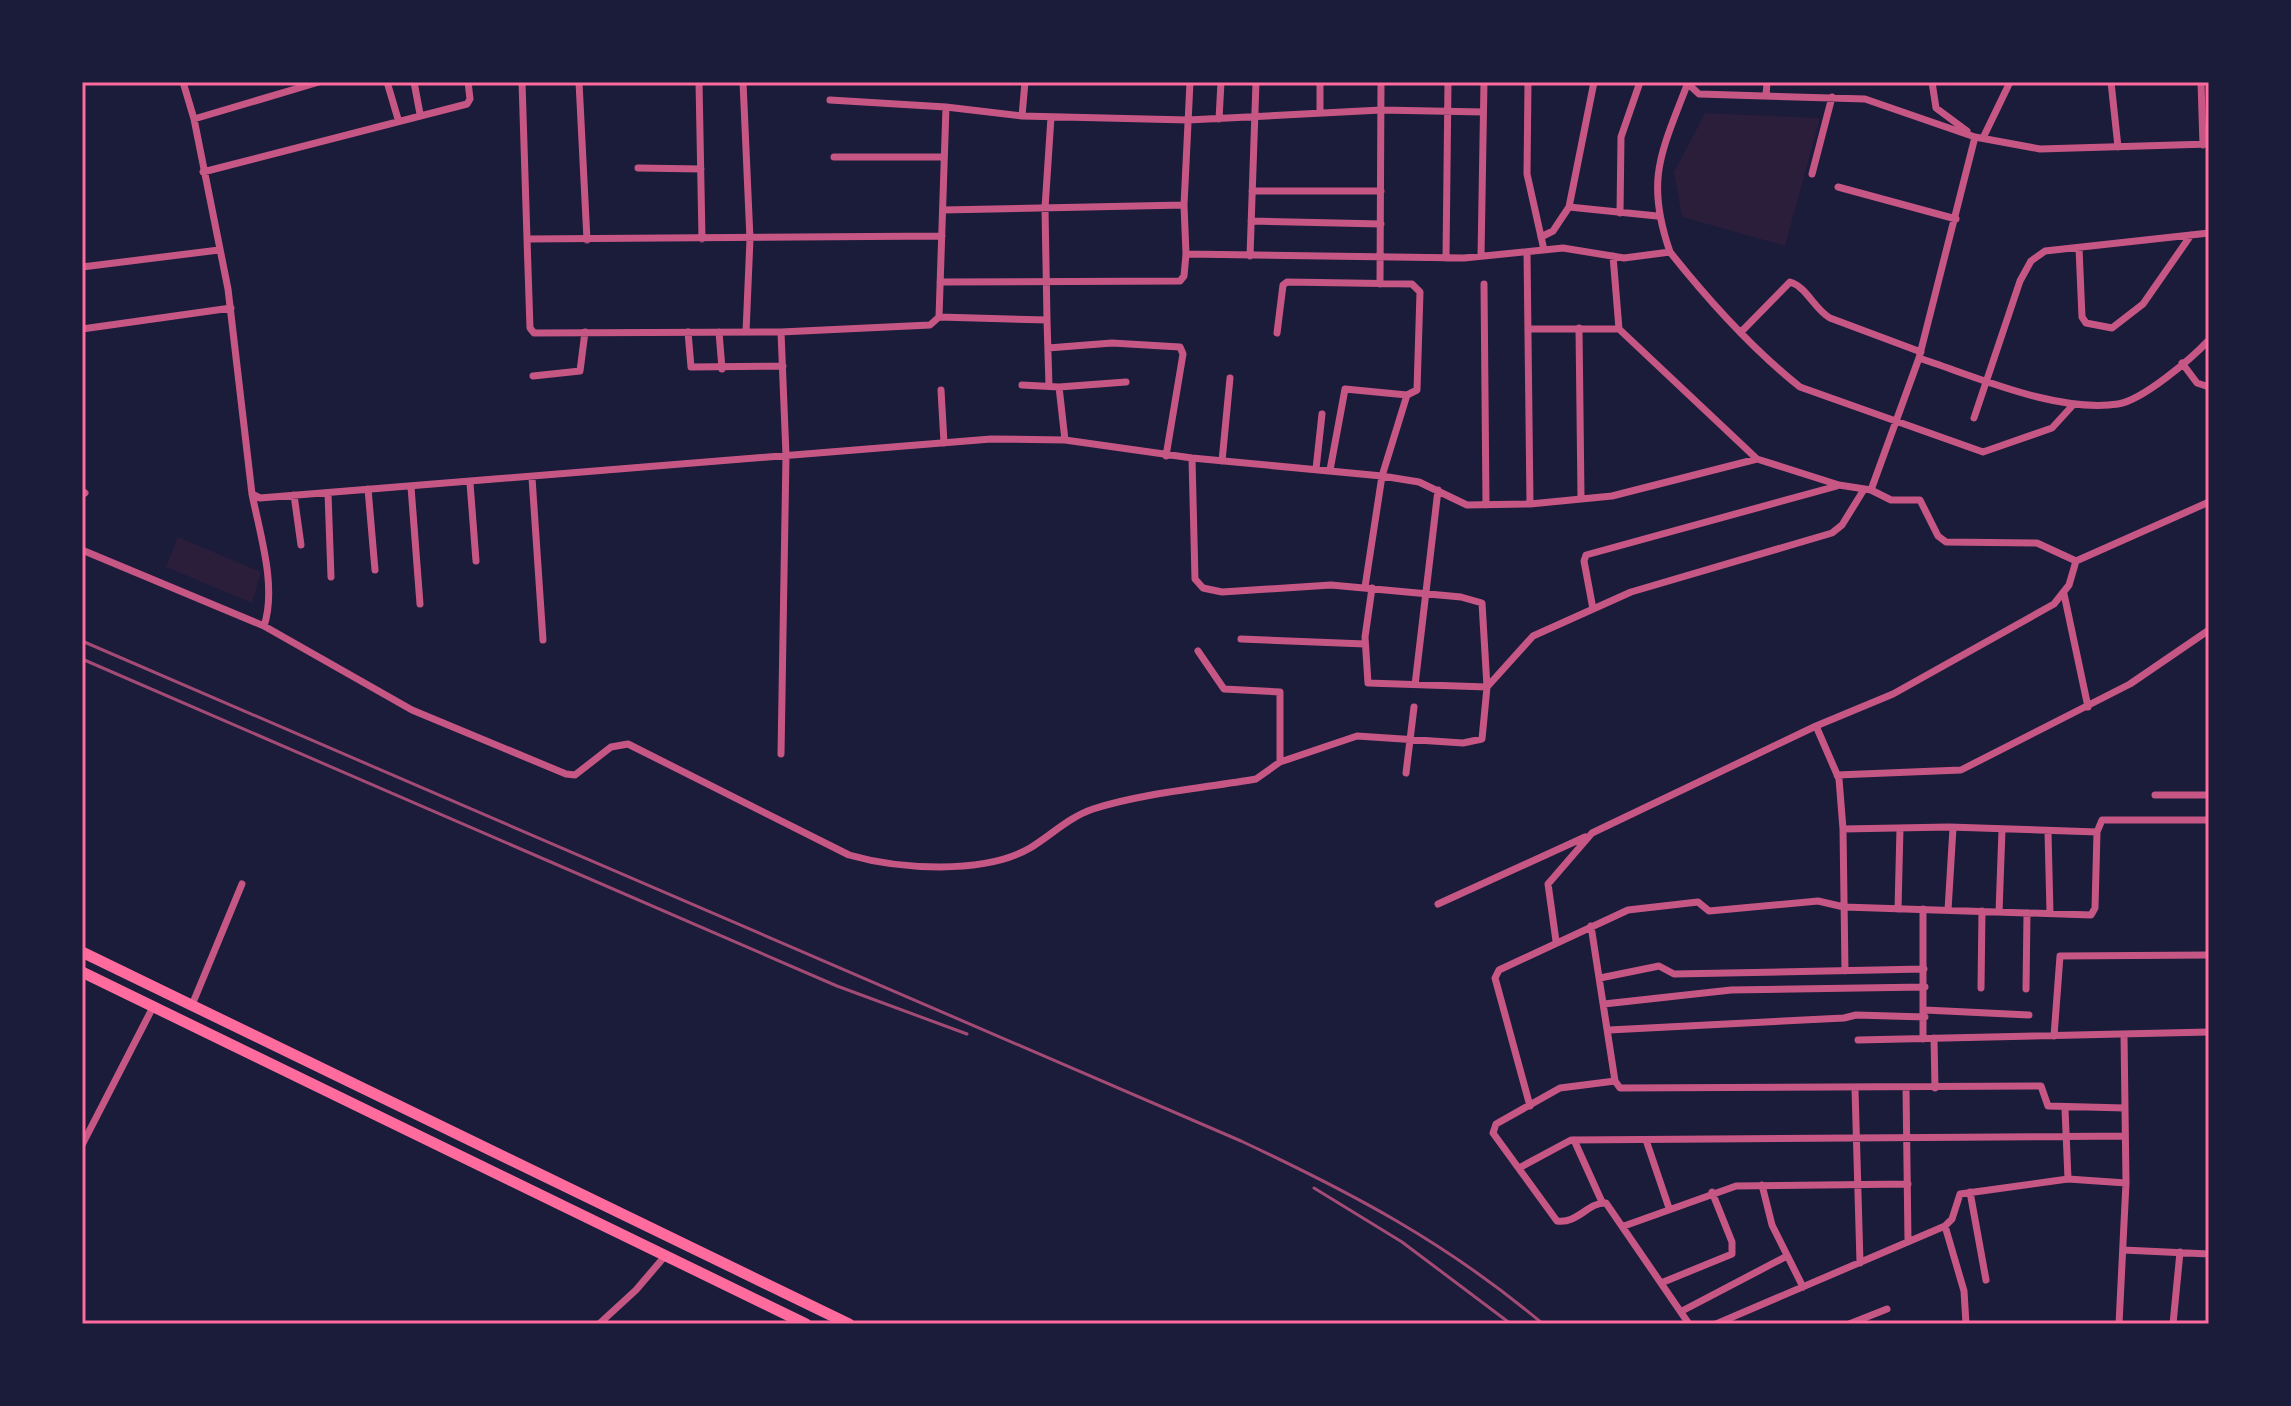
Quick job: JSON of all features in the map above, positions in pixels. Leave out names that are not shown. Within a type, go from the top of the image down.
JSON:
[{"type":"highway","points":[[82,952],[849,1324]]},
{"type":"highway","points":[[82,972],[806,1324]]},
{"type":"highway","points":[[224,1042],[233,1025]]},
{"type":"street","points":[[183,82],[194,119],[231,308],[252,494],[263,548],[269,612],[264,626]]},
{"type":"street","points":[[194,119],[319,82]]},
{"type":"street","points":[[387,82],[398,119]]},
{"type":"street","points":[[414,82],[420,114]]},
{"type":"street","points":[[203,172],[398,119],[467,104],[471,95],[468,82]]},
{"type":"street","points":[[522,82],[531,330],[781,332],[930,325],[939,317],[1047,320]]},
{"type":"street","points":[[579,82],[587,240]]},
{"type":"street","points":[[699,82],[702,239]]},
{"type":"street","points":[[743,82],[750,239],[746,332]]},
{"type":"street","points":[[1022,116],[1025,82]]},
{"type":"street","points":[[940,282],[1180,281],[1184,276],[1186,254],[1184,205],[1190,82]]},
{"type":"street","points":[[1219,119],[1221,82]]},
{"type":"street","points":[[1250,256],[1256,82]]},
{"type":"street","points":[[1320,82],[1320,113]]},
{"type":"street","points":[[1380,284],[1381,82]]},
{"type":"street","points":[[1446,258],[1448,82]]},
{"type":"street","points":[[1481,256],[1484,82]]},
{"type":"street","points":[[1528,82],[1527,174],[1544,250]]},
{"type":"street","points":[[1541,237],[1553,231],[1569,207],[1594,82]]},
{"type":"street","points":[[1620,213],[1621,137],[1640,82]]},
{"type":"street","points":[[1766,96],[1767,82]]},
{"type":"street","points":[[1932,82],[1936,108],[1979,138]]},
{"type":"street","points":[[1407,395],[1382,476],[1365,644],[1368,683],[1487,687],[1533,636],[1641,587],[1832,533],[1842,525],[1867,490],[1920,355],[1979,138],[2010,82]]},
{"type":"street","points":[[2111,82],[2118,147]]},
{"type":"street","points":[[2073,405],[2052,428],[1990,452],[1976,451],[1800,387],[1741,332],[1670,252],[1657,216],[1662,152],[1686,84],[1699,94],[1865,99],[1979,138],[2040,149],[2206,144],[2201,82]]},
{"type":"street","points":[[1812,174],[1832,97]]},
{"type":"street","points":[[830,100],[946,107],[1022,116],[1188,120],[1381,110],[1483,112]]},
{"type":"street","points":[[939,317],[946,107]]},
{"type":"street","points":[[1049,386],[1045,208],[1051,117]]},
{"type":"street","points":[[834,157],[944,157]]},
{"type":"street","points":[[638,168],[701,169]]},
{"type":"street","points":[[1838,187],[1956,219]]},
{"type":"street","points":[[1252,191],[1381,191]]},
{"type":"street","points":[[943,210],[1184,205]]},
{"type":"street","points":[[1569,207],[1657,216]]},
{"type":"street","points":[[1251,221],[1381,224]]},
{"type":"street","points":[[1974,418],[2025,269],[2045,251],[2209,233]]},
{"type":"street","points":[[2079,248],[2082,317],[2086,323],[2112,328],[2143,304],[2191,235]]},
{"type":"street","points":[[527,239],[942,236]]},
{"type":"street","points":[[1186,254],[1446,258],[1563,248],[1613,256],[1670,252]]},
{"type":"street","points":[[82,267],[219,250]]},
{"type":"street","points":[[1527,252],[1530,504]]},
{"type":"street","points":[[1613,256],[1619,329]]},
{"type":"street","points":[[1277,333],[1283,285],[1287,282],[1412,284],[1420,292],[1417,390],[1407,395],[1345,389],[1330,470]]},
{"type":"street","points":[[1741,332],[1790,282],[1798,284],[1818,310],[1830,318],[1989,381],[2073,405],[2130,400],[2209,340]]},
{"type":"street","points":[[1484,284],[1486,505]]},
{"type":"street","points":[[82,329],[231,308]]},
{"type":"street","points":[[1579,328],[1581,497]]},
{"type":"street","points":[[1530,329],[1619,329],[1757,459],[1839,485],[1867,490],[1891,500],[1920,500],[1938,536],[1946,542],[2037,543],[2076,561]]},
{"type":"street","points":[[533,376],[580,371],[585,332]]},
{"type":"street","points":[[688,332],[689,366],[722,369],[783,366]]},
{"type":"street","points":[[719,332],[722,369]]},
{"type":"street","points":[[781,332],[786,455],[781,754]]},
{"type":"street","points":[[1048,348],[1112,343],[1180,347],[1183,354],[1166,456]]},
{"type":"street","points":[[2182,363],[2197,383],[2209,387]]},
{"type":"street","points":[[1222,461],[1230,378]]},
{"type":"street","points":[[1022,385],[1059,387],[1126,382]]},
{"type":"street","points":[[1059,387],[1065,440]]},
{"type":"street","points":[[941,390],[944,443]]},
{"type":"street","points":[[1316,469],[1322,414]]},
{"type":"street","points":[[252,494],[260,498],[470,483],[944,443],[1065,440],[1166,456],[1382,476],[1438,490],[1460,504],[1530,504],[1612,496],[1757,459]]},
{"type":"street","points":[[82,550],[264,626],[412,710],[566,774],[575,775],[611,747],[628,744],[849,855],[876,861],[961,866],[990,863],[1028,849],[1094,809],[1256,779],[1280,762],[1348,737],[1463,743],[1481,740],[1487,687],[1482,603],[1427,593],[1331,585],[1222,592],[1199,585],[1194,565],[1192,458]]},
{"type":"street","points":[[532,478],[543,640]]},
{"type":"street","points":[[470,483],[476,561]]},
{"type":"street","points":[[1593,609],[1584,561],[1586,555],[1839,485]]},
{"type":"street","points":[[411,487],[420,604]]},
{"type":"street","points":[[368,489],[375,570]]},
{"type":"street","points":[[1415,685],[1438,490]]},
{"type":"street","points":[[328,493],[331,577]]},
{"type":"street","points":[[294,495],[301,545]]},
{"type":"street","points":[[1438,904],[1816,726],[1893,694],[2054,604],[2064,594],[2076,561],[2209,502]]},
{"type":"street","points":[[2064,594],[2088,707]]},
{"type":"street","points":[[1837,775],[1961,770],[2130,684],[2209,630]]},
{"type":"street","points":[[1241,639],[1365,644]]},
{"type":"street","points":[[1198,651],[1224,689],[1280,692],[1280,762]]},
{"type":"street","points":[[1406,773],[1414,707]]},
{"type":"street","points":[[1816,726],[1837,775],[1843,829],[1845,971]]},
{"type":"street","points":[[2155,795],[2209,795]]},
{"type":"street","points":[[1530,1106],[1495,978],[1499,970],[1632,908],[1698,902],[1709,911],[1818,901],[1844,907],[2091,915],[2094,911],[2097,832],[2102,820],[2209,820]]},
{"type":"street","points":[[1898,909],[1900,828]]},
{"type":"street","points":[[1948,910],[1953,828]]},
{"type":"street","points":[[1843,829],[2097,832]]},
{"type":"street","points":[[1999,912],[2002,830]]},
{"type":"street","points":[[2048,832],[2050,913]]},
{"type":"street","points":[[1556,941],[1548,896],[1549,880],[1592,833]]},
{"type":"street","points":[[192,1005],[242,884]]},
{"type":"street","points":[[1923,909],[1923,1039]]},
{"type":"street","points":[[1981,988],[1982,911]]},
{"type":"street","points":[[2026,989],[2027,913]]},
{"type":"street","points":[[1591,926],[1615,1081],[1622,1088],[2041,1086],[2046,1105],[2065,1109],[2125,1108]]},
{"type":"street","points":[[2054,1036],[2060,956],[2209,955]]},
{"type":"street","points":[[1600,978],[1659,966],[1674,974],[1924,969]]},
{"type":"street","points":[[1604,1004],[1731,990],[1925,987]]},
{"type":"street","points":[[82,1145],[153,1007]]},
{"type":"street","points":[[1609,1030],[1856,1015],[2029,1015]]},
{"type":"street","points":[[1858,1040],[2209,1032]]},
{"type":"street","points":[[2119,1324],[2126,1183],[2124,1034]]},
{"type":"street","points":[[1934,1038],[1935,1088]]},
{"type":"street","points":[[1602,1202],[1573,1220],[1557,1221],[1492,1129],[1566,1086],[1615,1081]]},
{"type":"street","points":[[1906,1088],[1908,1242]]},
{"type":"street","points":[[1855,1089],[1855,1185],[1860,1263]]},
{"type":"street","points":[[2065,1109],[2068,1179]]},
{"type":"street","points":[[1519,1168],[1574,1140],[1908,1135],[2125,1136]]},
{"type":"street","points":[[1574,1140],[1602,1202],[1624,1226],[1689,1324]]},
{"type":"street","points":[[1646,1140],[1669,1208]]},
{"type":"street","points":[[1716,1324],[1945,1226],[1952,1219],[1958,1195],[2068,1179],[2126,1183]]},
{"type":"street","points":[[1624,1226],[1712,1192],[1762,1185],[1908,1184]]},
{"type":"street","points":[[1762,1185],[1772,1225],[1803,1287]]},
{"type":"street","points":[[1661,1283],[1732,1254],[1732,1242],[1712,1192]]},
{"type":"street","points":[[1970,1192],[1986,1280]]},
{"type":"street","points":[[1945,1226],[1964,1291],[1966,1324]]},
{"type":"street","points":[[2123,1250],[2209,1254]]},
{"type":"street","points":[[2173,1324],[2180,1252]]},
{"type":"street","points":[[599,1324],[636,1290],[665,1256]]},
{"type":"street","points":[[1682,1311],[1787,1256]]},
{"type":"street","points":[[1849,1324],[1887,1309]]},
{"type":"shaded area","points":[[1705,113],[1820,118],[1785,246],[1682,217],[1674,172]]},
{"type":"shaded area","points":[[178,537],[261,572],[252,603],[166,567]]},
{"type":"railway","points":[[82,641],[1241,1141],[1361,1201],[1435,1244],[1543,1324]]},
{"type":"railway","points":[[82,659],[837,986],[967,1034]]},
{"type":"railway","points":[[1314,1188],[1402,1242],[1511,1324]]}]
